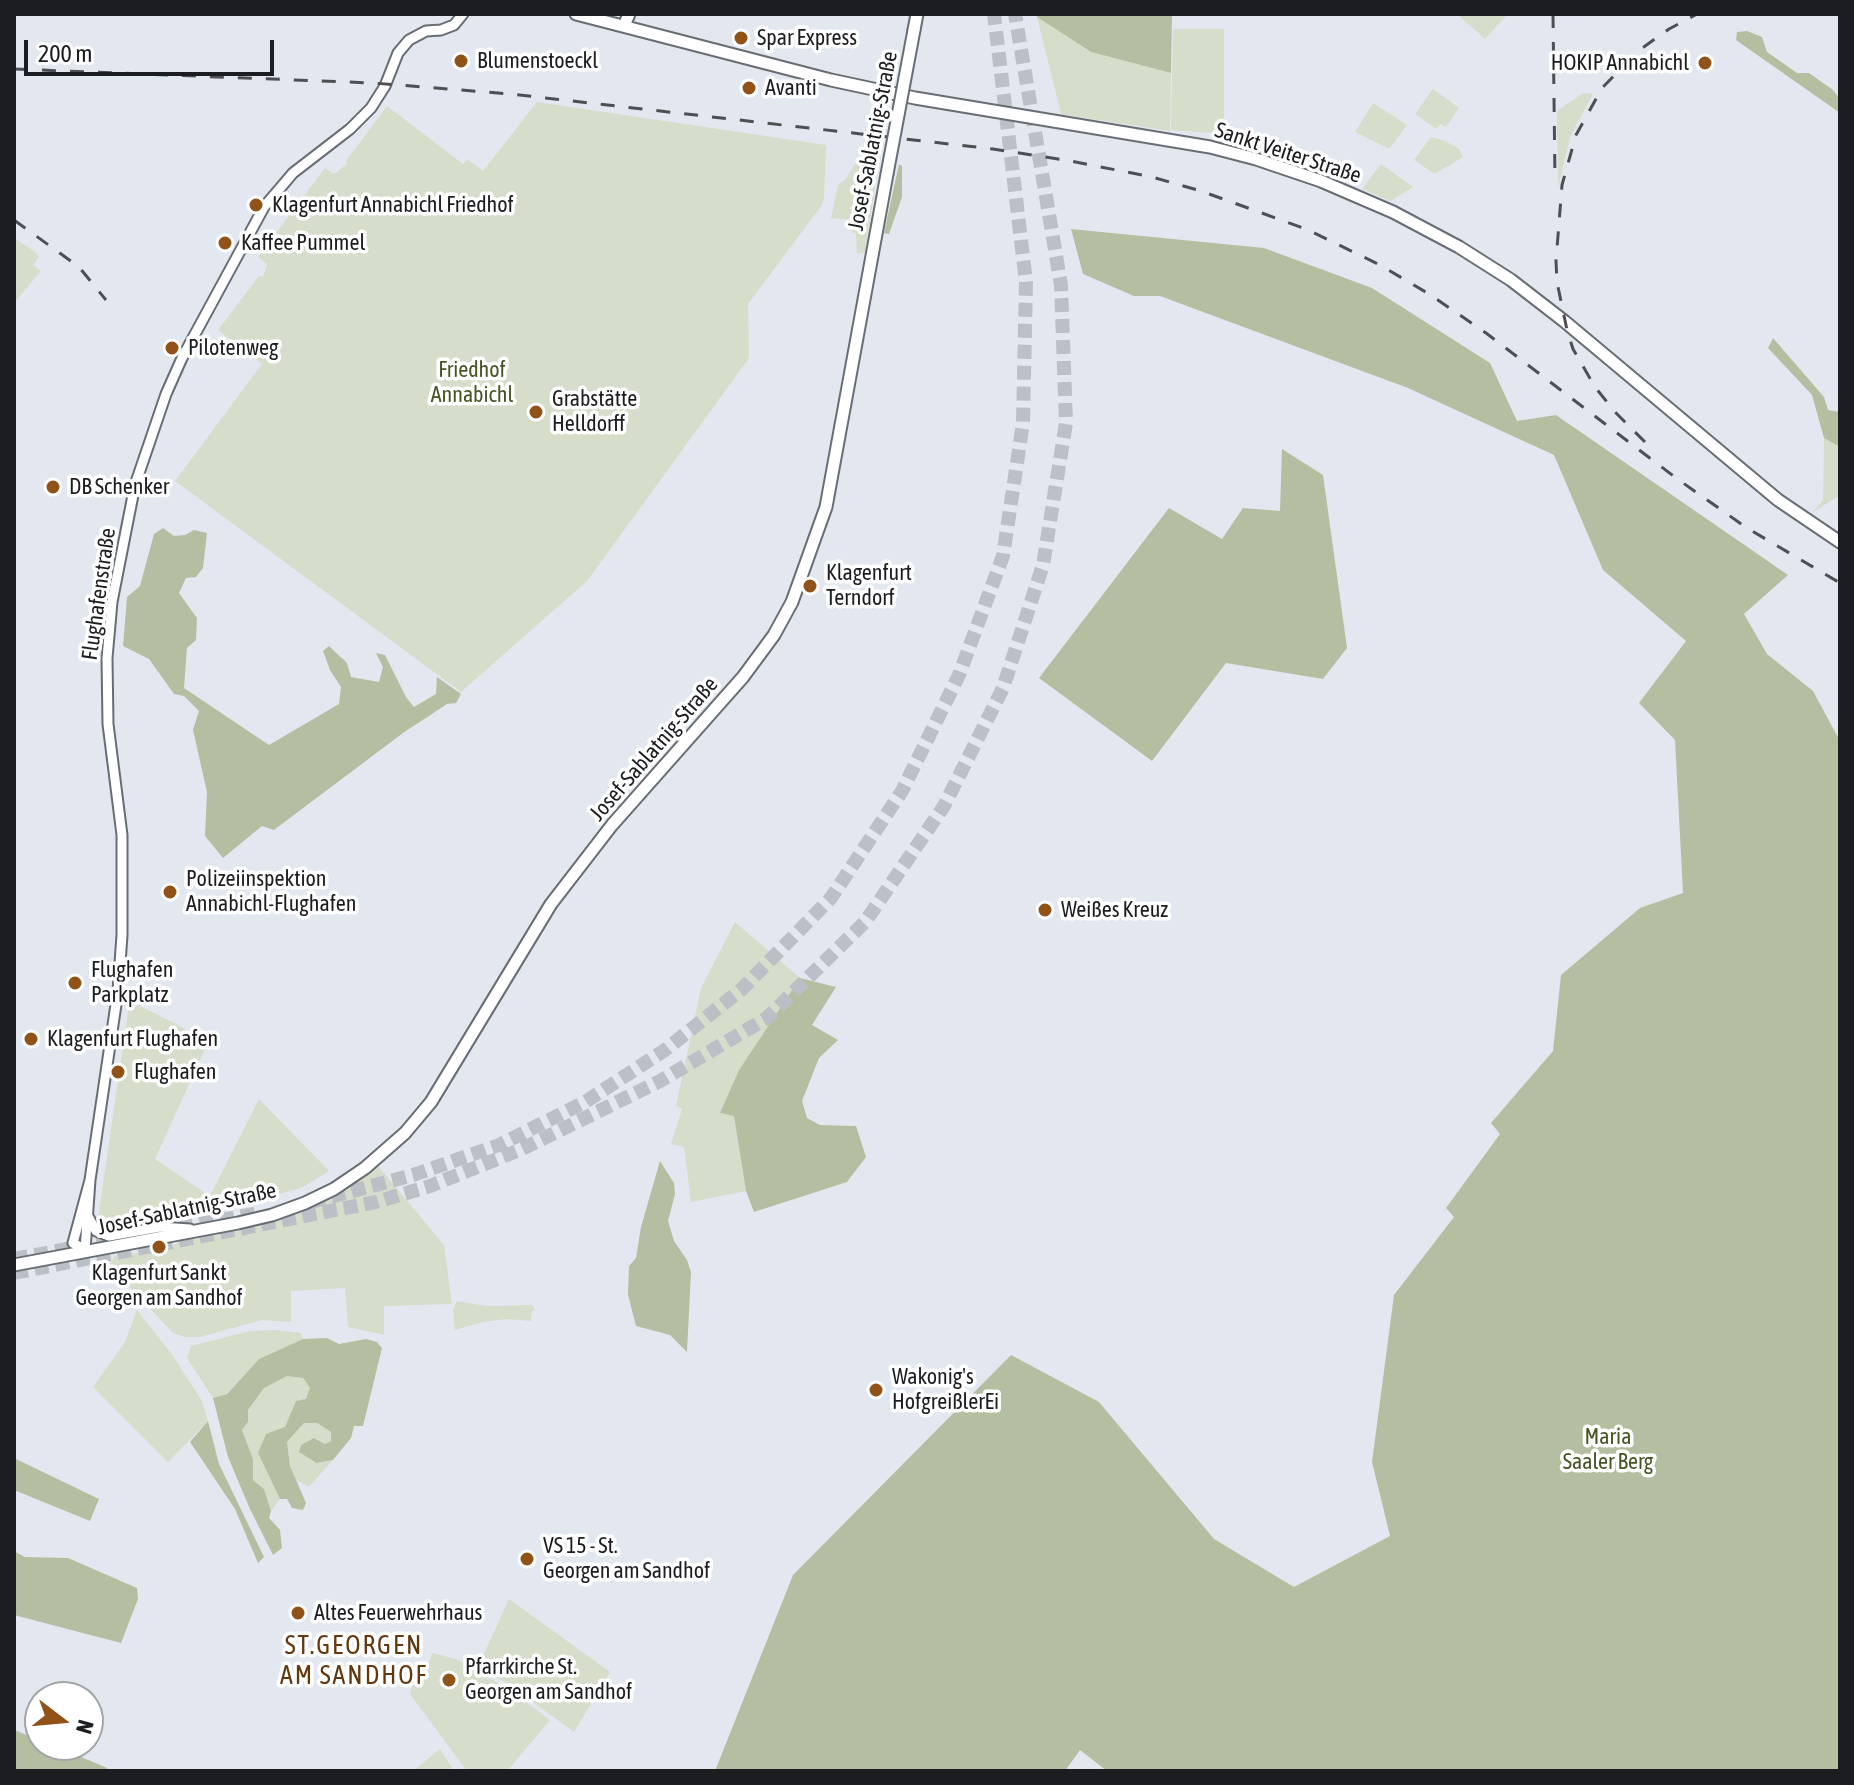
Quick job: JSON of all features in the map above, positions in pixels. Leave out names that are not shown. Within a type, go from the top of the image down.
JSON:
[{"type":"main road","name":"Sankt Veiter Straße","points":[[576,14],[915,98],[1210,147],[1291,170],[1350,193],[1419,226],[1511,280],[1778,500],[1840,542]]},
{"type":"main road","points":[[624,26],[629,14]]},
{"type":"main road","name":"Josef-Sablatnig-Straße","points":[[14,1265],[272,1215],[334,1189],[365,1168],[405,1133],[431,1102],[551,904],[612,825],[743,677],[774,635],[801,582],[826,507],[917,14]]},
{"type":"street","points":[[445,29],[451,14]]},
{"type":"street","name":"Flughafenstraße","points":[[90,1180],[73,1243],[85,1250],[90,1180],[118,991],[123,899],[120,811],[108,724],[107,658],[112,602],[135,485],[166,394],[182,358],[264,207],[293,173],[350,129],[371,108],[385,86],[403,45],[417,35],[454,25],[463,14]]},
{"type":"street","points":[[88,1215],[96,1231],[109,1236],[160,1227],[197,1230]]},
{"type":"green space","points":[[1037,14],[1172,14],[1171,73],[1091,52],[1037,17]]},
{"type":"green space","points":[[1457,14],[1508,14],[1485,39]]},
{"type":"green space","points":[[1037,17],[1091,52],[1171,73],[1170,131],[1061,114]]},
{"type":"green space","points":[[1173,29],[1224,29],[1224,134],[1171,130]]},
{"type":"green space","points":[[1747,31],[1762,37],[1767,52],[1797,73],[1809,73],[1833,90],[1840,99],[1840,113],[1736,40],[1737,32]]},
{"type":"green space","points":[[1433,89],[1459,108],[1446,127],[1440,124],[1436,129],[1415,114]]},
{"type":"green space","points":[[1583,93],[1593,94],[1570,137],[1558,188],[1557,111]]},
{"type":"green space","name":"Friedhof Annabichl","points":[[537,102],[826,145],[824,199],[748,304],[749,358],[587,581],[461,692],[175,481],[262,364],[218,330],[259,276],[263,277],[267,264],[258,257],[325,168],[334,174],[347,164],[346,161],[387,106],[463,164],[467,159],[483,171]]},
{"type":"green space","points":[[1373,103],[1407,125],[1389,149],[1355,132]]},
{"type":"green space","points":[[1431,137],[1459,149],[1463,157],[1435,174],[1414,160]]},
{"type":"green space","points":[[870,155],[880,155],[865,253],[857,254],[853,220],[831,218],[838,185],[857,161]]},
{"type":"green space","points":[[899,164],[902,166],[902,197],[889,234],[884,233]]},
{"type":"green space","points":[[1381,164],[1413,187],[1391,201],[1362,189]]},
{"type":"green space","name":"Maria Saaler Berg","points":[[1071,229],[1264,248],[1372,288],[1490,363],[1517,421],[1556,415],[1788,575],[1744,614],[1767,654],[1813,691],[1840,741],[1840,1771],[1107,1771],[1080,1750],[1065,1771],[715,1771],[793,1575],[1011,1355],[1099,1402],[1214,1539],[1294,1587],[1390,1536],[1372,1462],[1394,1295],[1454,1217],[1446,1208],[1500,1134],[1491,1123],[1553,1051],[1561,975],[1640,908],[1683,893],[1675,740],[1639,703],[1686,641],[1603,570],[1554,455],[1408,388],[1160,296],[1134,296],[1083,274]]},
{"type":"green space","points":[[14,238],[39,257],[33,265],[41,271],[14,303]]},
{"type":"green space","points":[[1773,338],[1824,397],[1828,410],[1840,412],[1840,447],[1824,438],[1812,395],[1768,348]]},
{"type":"green space","points":[[1824,438],[1840,447],[1840,495],[1812,513],[1823,500]]},
{"type":"green space","points":[[1282,449],[1323,475],[1347,648],[1323,679],[1226,663],[1152,761],[1039,678],[1169,508],[1222,539],[1243,508],[1280,511]]},
{"type":"green space","points":[[163,528],[174,536],[194,530],[207,533],[203,568],[196,577],[186,578],[179,593],[197,618],[196,640],[187,648],[184,688],[269,745],[339,704],[341,687],[323,651],[329,646],[347,663],[351,677],[379,682],[383,667],[376,653],[385,655],[414,707],[436,694],[437,677],[461,694],[456,703],[447,704],[403,733],[274,830],[262,826],[223,858],[205,836],[207,792],[193,730],[199,711],[184,696],[174,694],[149,659],[123,646],[127,597],[140,586],[154,534]]},
{"type":"green space","points":[[735,922],[800,978],[739,1070],[720,1113],[734,1116],[746,1191],[691,1202],[684,1147],[671,1144],[682,1109],[676,1106],[701,988]]},
{"type":"green space","points":[[800,978],[836,987],[812,1025],[838,1040],[819,1058],[802,1101],[807,1118],[820,1125],[856,1126],[866,1157],[847,1182],[754,1212],[746,1191],[734,1116],[720,1113],[739,1070]]},
{"type":"green space","points":[[138,1005],[182,1027],[206,1047],[155,1159],[210,1196],[259,1099],[329,1171],[301,1188],[236,1206],[157,1217],[108,1229],[98,1218],[129,1006]]},
{"type":"green space","points":[[660,1161],[674,1183],[675,1194],[668,1221],[674,1241],[691,1272],[687,1352],[670,1335],[636,1326],[628,1295],[629,1266],[636,1258],[641,1227]]},
{"type":"green space","points":[[379,1167],[444,1245],[452,1304],[384,1306],[384,1335],[348,1327],[345,1288],[291,1291],[291,1322],[262,1320],[200,1337],[186,1337],[173,1333],[110,1266],[114,1256],[167,1249],[179,1242],[295,1215],[328,1200]]},
{"type":"green space","points":[[457,1301],[487,1306],[532,1305],[535,1310],[532,1311],[531,1321],[507,1319],[455,1330],[453,1310]]},
{"type":"green space","points":[[137,1310],[173,1356],[202,1401],[208,1421],[168,1462],[93,1387],[125,1342]]},
{"type":"green space","points":[[250,1331],[301,1333],[303,1339],[259,1359],[226,1394],[213,1398],[187,1358],[191,1346]]},
{"type":"green space","points":[[327,1338],[339,1344],[366,1339],[377,1342],[382,1348],[363,1426],[354,1426],[351,1438],[333,1460],[316,1463],[299,1452],[301,1445],[314,1438],[325,1444],[331,1441],[331,1432],[317,1423],[304,1423],[287,1442],[290,1466],[306,1503],[303,1510],[292,1508],[287,1499],[280,1499],[258,1453],[266,1434],[285,1427],[296,1401],[306,1399],[310,1388],[303,1378],[287,1376],[264,1388],[248,1410],[248,1422],[242,1430],[253,1459],[253,1480],[264,1489],[271,1511],[269,1518],[280,1530],[282,1548],[273,1555],[228,1457],[213,1398],[227,1394],[259,1359],[303,1339]]},
{"type":"green space","points":[[287,1376],[303,1378],[310,1388],[306,1400],[296,1401],[285,1427],[258,1452],[280,1499],[271,1511],[264,1489],[253,1480],[253,1459],[242,1430],[248,1422],[248,1410],[264,1388]]},
{"type":"green space","points":[[208,1421],[219,1464],[264,1557],[258,1563],[235,1509],[190,1442]]},
{"type":"green space","points":[[304,1423],[317,1423],[331,1432],[331,1441],[326,1444],[314,1438],[301,1445],[299,1452],[315,1463],[333,1460],[309,1487],[295,1479],[287,1442]]},
{"type":"green space","points":[[14,1458],[99,1499],[90,1521],[14,1490]]},
{"type":"green space","points":[[14,1551],[25,1557],[68,1558],[137,1588],[138,1599],[121,1643],[14,1615]]},
{"type":"green space","points":[[509,1599],[610,1672],[574,1732],[487,1672],[482,1664]]},
{"type":"green space","points":[[432,1653],[456,1659],[505,1687],[550,1720],[507,1771],[467,1771],[410,1694],[418,1667],[427,1669]]},
{"type":"green space","points":[[14,1730],[24,1734],[24,1761],[91,1761],[108,1771],[14,1771]]},
{"type":"green space","points":[[440,1749],[454,1771],[413,1771]]},
{"type":"tunnel","points":[[311,1202],[413,1175],[499,1145],[585,1102],[665,1050],[742,989],[831,898],[902,791],[959,675],[1003,556],[1023,423],[1026,282],[994,14]]},
{"type":"tunnel","points":[[14,1273],[376,1202],[430,1186],[522,1149],[660,1081],[767,1018],[865,922],[944,806],[1003,688],[1043,565],[1066,423],[1061,285],[1015,14]]},
{"type":"tunnel","points":[[14,1259],[259,1213]]},
{"type":"railway","points":[[1553,14],[1555,181]]},
{"type":"railway","points":[[1645,442],[1595,387],[1573,349],[1557,282],[1562,185],[1576,135],[1602,88],[1638,51],[1697,14]]},
{"type":"railway","points":[[14,69],[373,83],[511,94],[993,149],[1152,177],[1201,191],[1306,229],[1380,265],[1486,333],[1676,478],[1747,528],[1840,583]]},
{"type":"railway","points":[[14,220],[79,267],[106,300]]},
{"type":"place","name":"Spar Express","points":[[741,38]]},
{"type":"place","name":"Blumenstoeckl","points":[[461,61]]},
{"type":"place","name":"HOKIP Annabichl","points":[[1705,63]]},
{"type":"place","name":"Avanti","points":[[749,88]]},
{"type":"place","name":"Klagenfurt Annabichl Friedhof","points":[[256,205]]},
{"type":"place","name":"Kaffee Pummel","points":[[225,243]]},
{"type":"place","name":"Pilotenweg","points":[[172,348]]},
{"type":"place","name":"Grabstätte Helldorff","points":[[536,412]]},
{"type":"place","name":"DB Schenker","points":[[53,487]]},
{"type":"place","name":"Klagenfurt Terndorf","points":[[810,586]]},
{"type":"place","name":"Polizeiinspektion Annabichl-Flughafen","points":[[170,892]]},
{"type":"place","name":"Weißes Kreuz","points":[[1045,910]]},
{"type":"place","name":"Flughafen Parkplatz","points":[[75,983]]},
{"type":"place","name":"Klagenfurt Flughafen","points":[[31,1039]]},
{"type":"place","name":"Flughafen","points":[[118,1072]]},
{"type":"place","name":"Klagenfurt Sankt Georgen am Sandhof","points":[[159,1247]]},
{"type":"place","name":"Wakonig's HofgreißlerEi","points":[[876,1390]]},
{"type":"place","name":"VS 15 - St. Georgen am Sandhof","points":[[527,1559]]},
{"type":"place","name":"Altes Feuerwehrhaus","points":[[298,1613]]},
{"type":"place","name":"Pfarrkirche St. Georgen am Sandhof","points":[[449,1680]]},
{"type":"district","name":"ST.GEORGEN AM SANDHOF","points":[[354,1661]]}]
